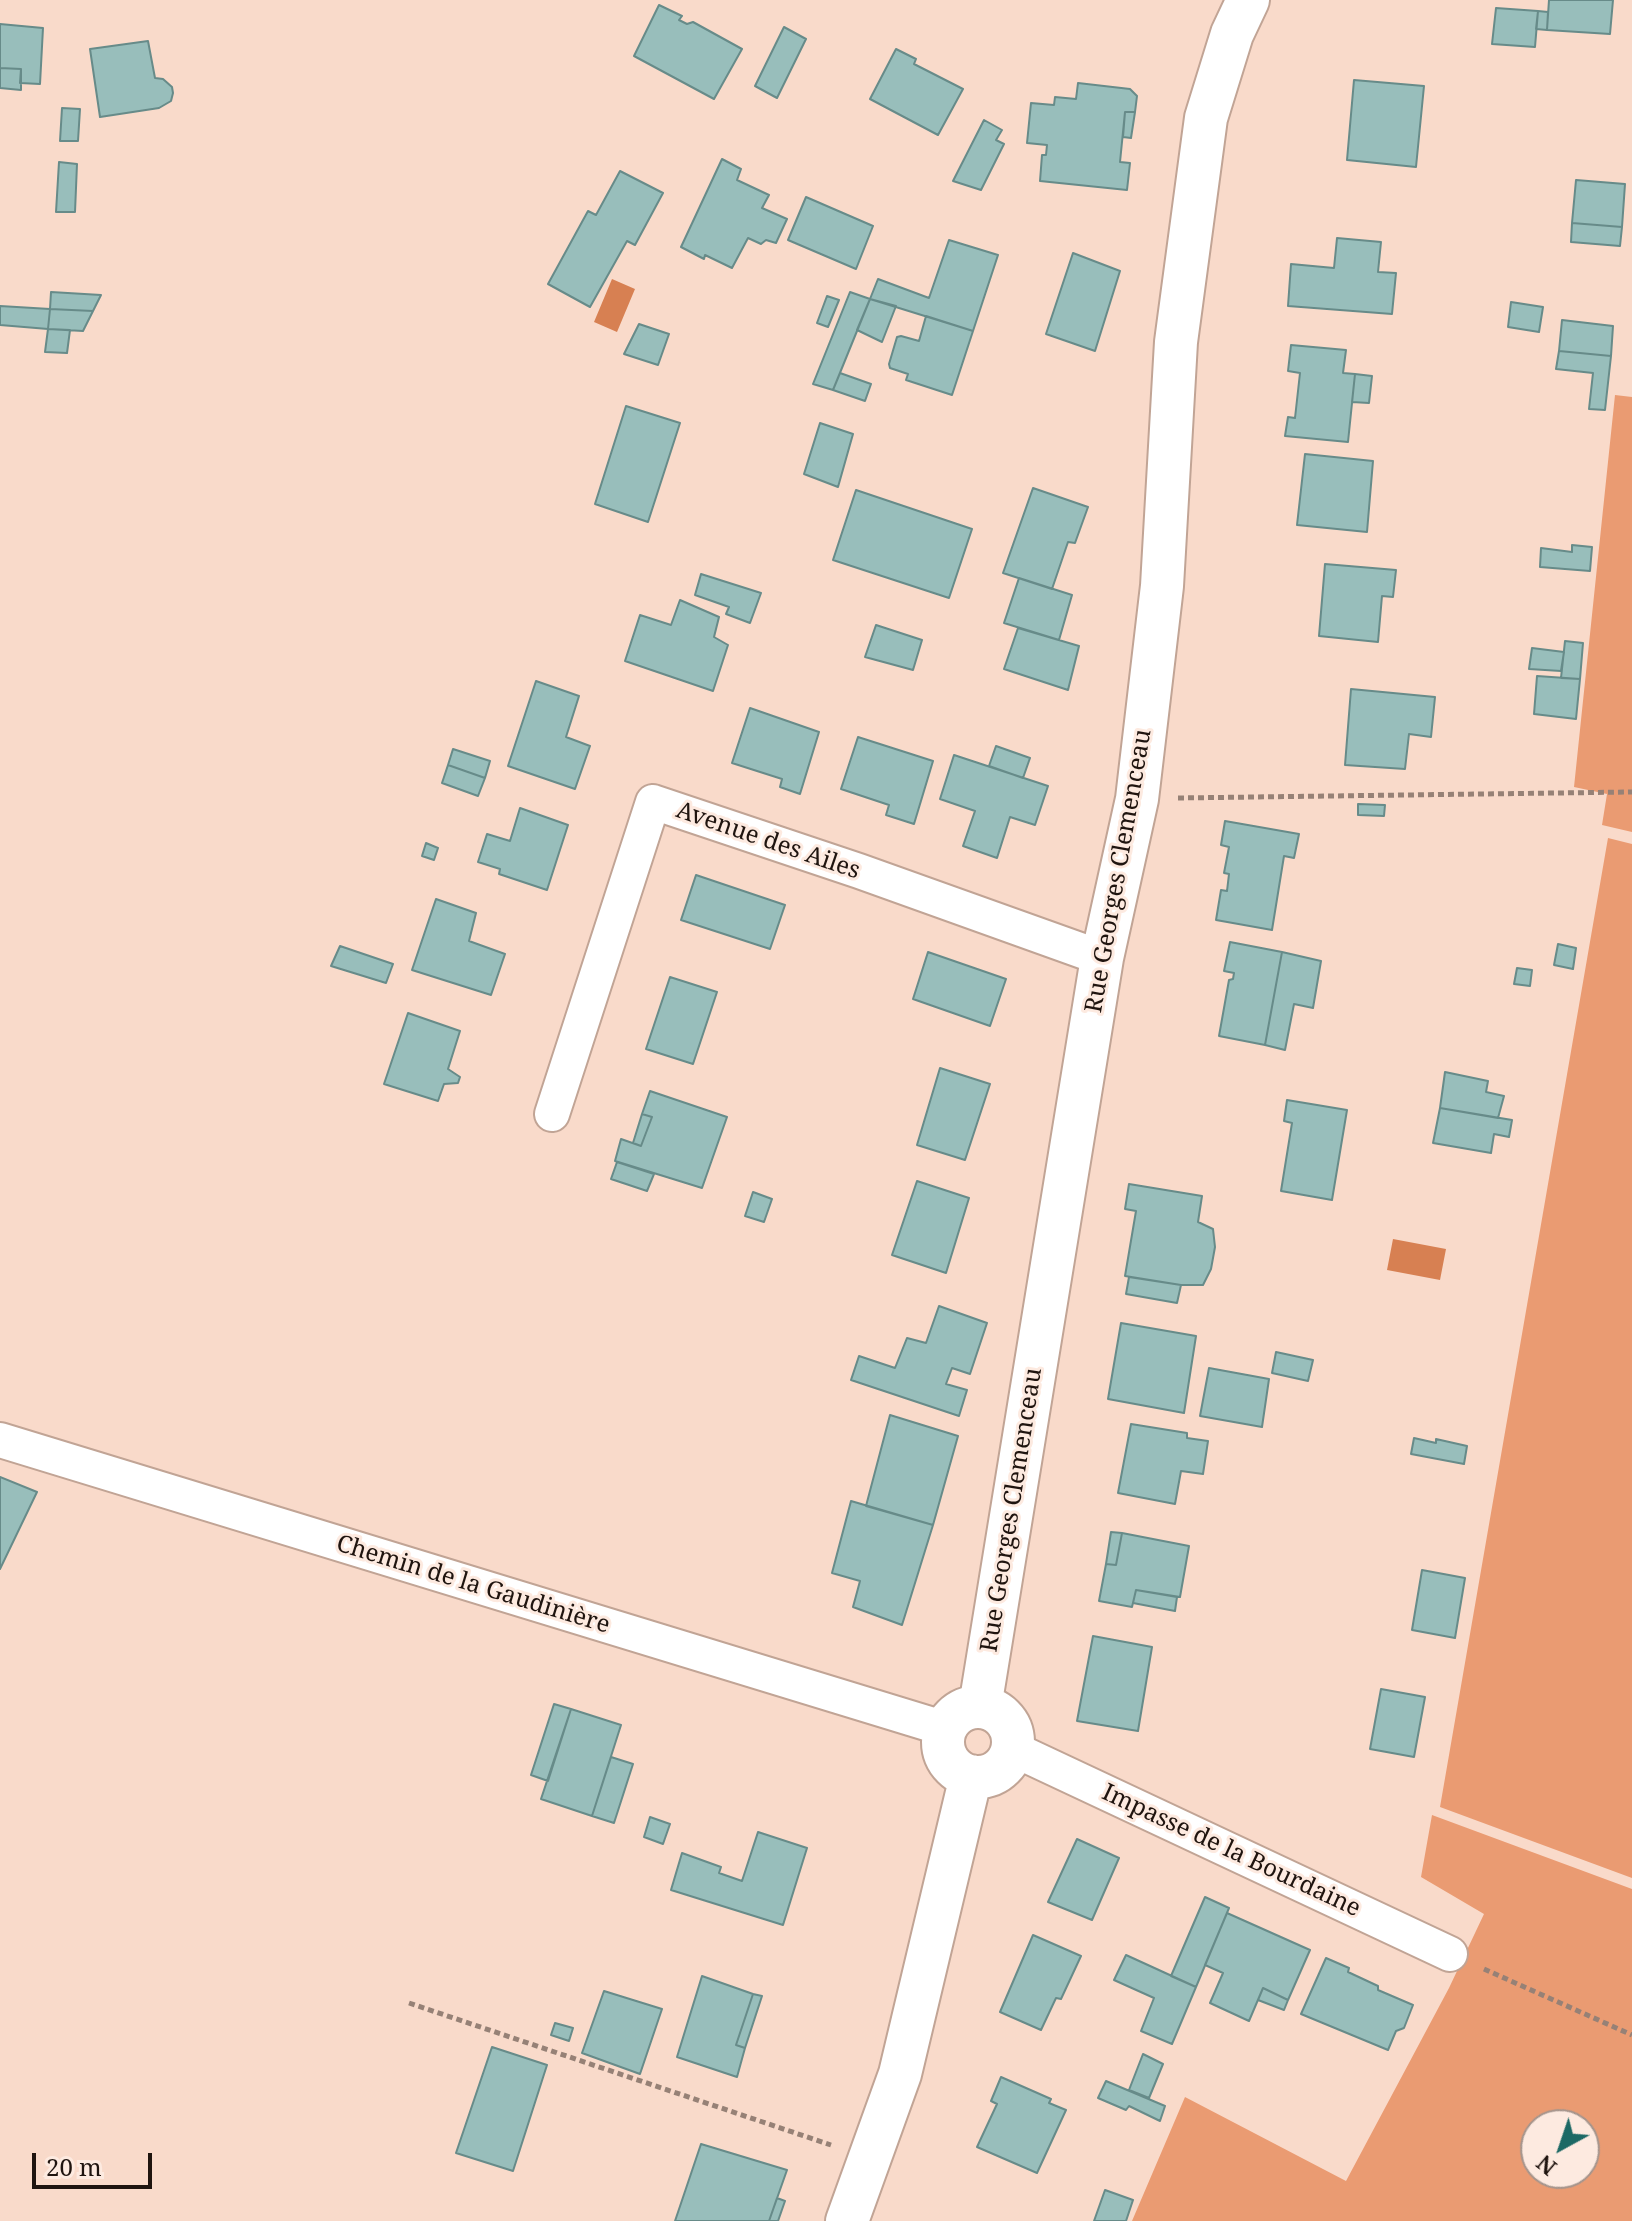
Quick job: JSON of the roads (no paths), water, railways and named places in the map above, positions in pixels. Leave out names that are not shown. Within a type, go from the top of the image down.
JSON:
[{"type":"street","name":"Rue Georges Clemenceau","points":[[980,1707],[1102,958],[1137,799],[1162,586],[1176,342],[1206,118],[1238,11]]},
{"type":"street","name":"Avenue des Ailes","points":[[552,1114],[653,802],[859,871],[1102,958]]},
{"type":"street","name":"Chemin de la Gaudinière","points":[[0,1440],[946,1729]]},
{"type":"street","points":[[980,1707],[1002,1716],[1010,1726],[1013,1749],[1000,1769],[990,1775],[971,1776],[960,1772],[951,1763],[943,1741],[952,1719],[961,1712],[980,1707]]},
{"type":"street","name":"Impasse de la Bourdaine","points":[[1013,1749],[1450,1954]]},
{"type":"street","points":[[847,2221],[900,2074],[971,1776]]}]
